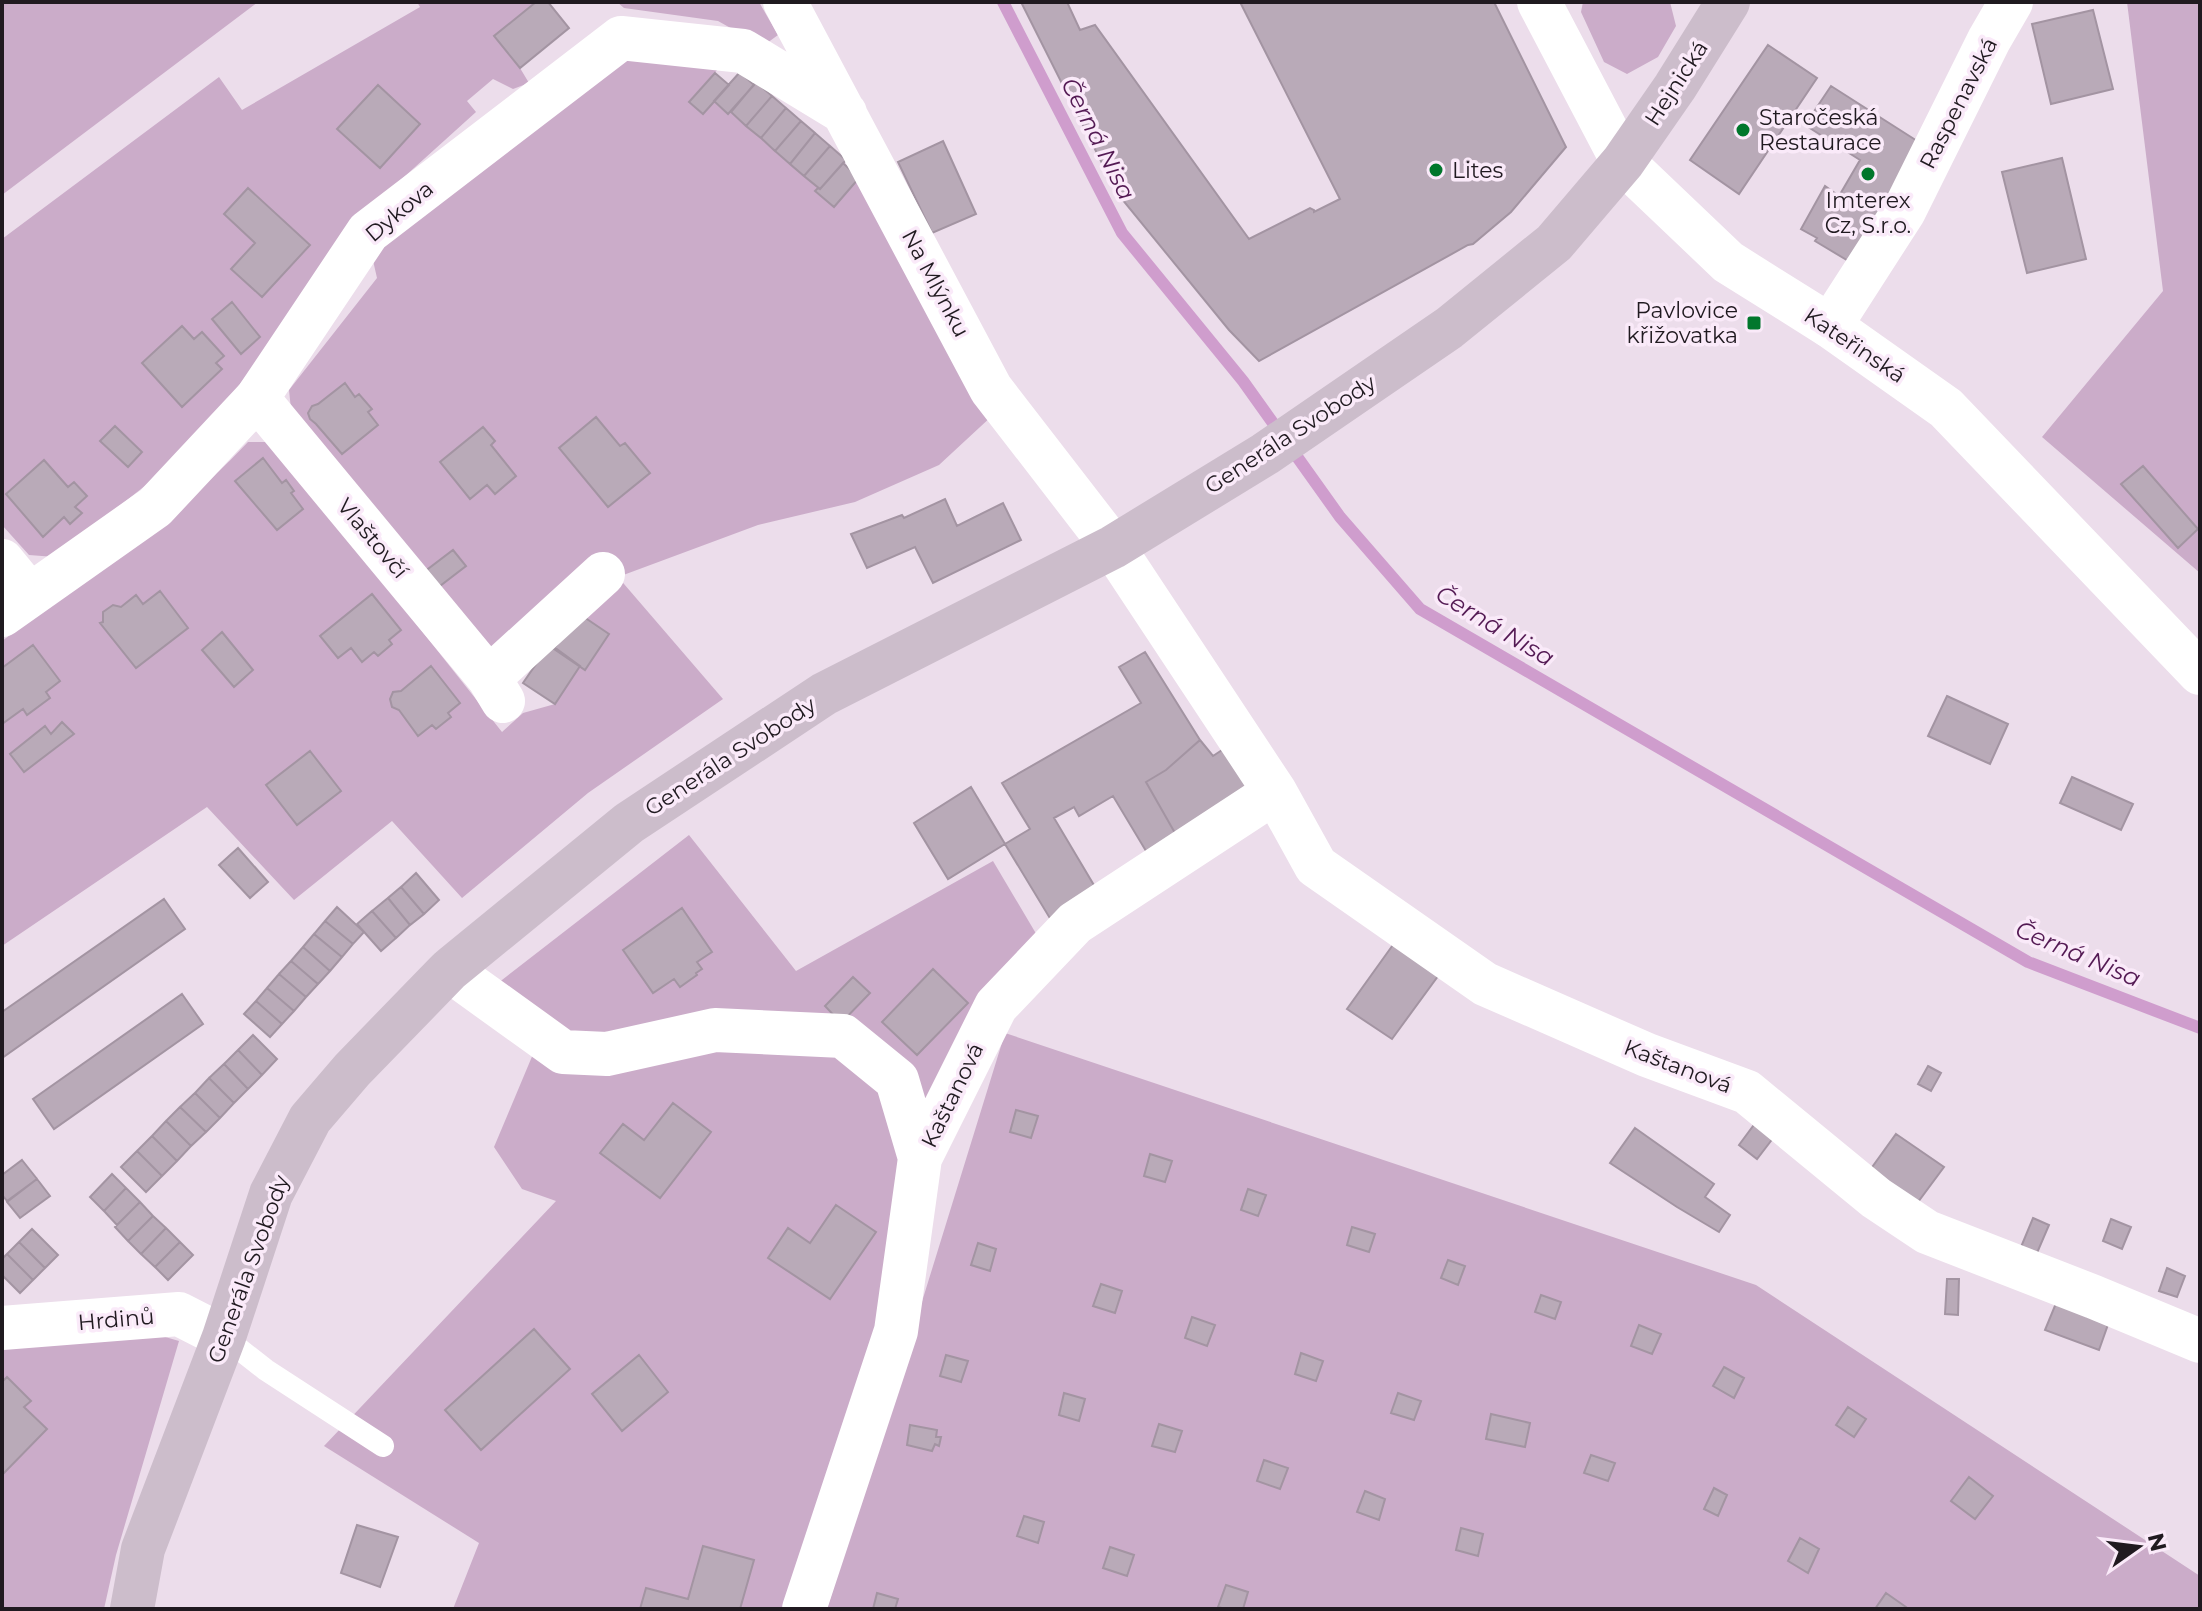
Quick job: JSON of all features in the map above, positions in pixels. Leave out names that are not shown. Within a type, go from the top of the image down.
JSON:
[{"type":"main road","name":"Hejnická","points":[[1623,162],[1728,2]]},
{"type":"main road","name":"Generála Svobody","points":[[132,1609],[143,1549],[224,1337],[271,1194],[310,1119],[352,1070],[449,970],[629,823],[824,694],[1113,547],[1265,454],[1449,328],[1554,243],[1623,162]]},
{"type":"street","name":"Na Mlýnku","points":[[785,2],[991,389],[1113,547]]},
{"type":"street","name":"Kateřinská","points":[[1539,2],[1623,162],[1728,262],[1830,326],[1946,408],[2200,673]]},
{"type":"street","name":"Raspenavská","points":[[1830,326],[1904,211],[2011,2]]},
{"type":"street","name":"Dykova","points":[[11,590],[155,507],[257,398],[368,232],[621,38],[743,51],[847,114]]},
{"type":"street","name":"Vlaštovčí","points":[[257,398],[496,690],[603,574]]},
{"type":"street","name":"Kaštanová","points":[[1113,547],[1275,792],[1316,866],[1485,984],[1647,1055],[1747,1092],[1876,1198],[1927,1232],[2200,1341]]},
{"type":"street","name":"Kaštanová","points":[[920,1158],[996,1006],[1075,923],[1275,792]]},
{"type":"street","name":"Kaštanová","points":[[449,970],[563,1052],[607,1054],[715,1030],[843,1036],[897,1080],[920,1158]]},
{"type":"street","points":[[804,1609],[896,1331],[920,1158]]},
{"type":"street","name":"Hrdinů","points":[[2,1328],[179,1314],[224,1337]]},
{"type":"lane","points":[[224,1337],[266,1370],[383,1446]]},
{"type":"shaded area","points":[[2,2],[258,2],[2,195]]},
{"type":"shaded area","points":[[417,2],[536,2],[520,68],[529,83],[513,89],[493,79],[467,101],[476,112],[352,224],[252,368],[189,451],[55,557],[29,555],[2,525],[2,239],[219,77],[242,110],[420,7]]},
{"type":"shaded area","points":[[617,2],[759,2],[778,35],[763,46],[718,21],[624,8]]},
{"type":"shaded area","points":[[1583,2],[1670,2],[1676,26],[1658,57],[1627,74],[1604,62],[1581,12]]},
{"type":"shaded area","points":[[2127,2],[2200,2],[2200,573],[2042,437],[2163,291]]},
{"type":"shaded area","points":[[628,54],[728,58],[689,101],[702,114],[714,101],[728,114],[731,112],[818,188],[834,206],[859,178],[993,415],[939,465],[855,502],[758,525],[618,577],[723,699],[588,793],[462,898],[392,821],[294,900],[207,807],[2,946],[2,641],[161,522],[248,442],[272,442],[502,732],[523,713],[555,704],[580,666],[586,669],[609,634],[495,656],[292,419],[289,390],[377,278],[369,243]]},
{"type":"shaded area","points":[[689,835],[796,971],[993,861],[1041,942],[930,1105],[841,1023],[568,1042],[493,987]]},
{"type":"shaded area","points":[[1005,1033],[1756,1285],[2200,1576],[2200,1609],[827,1609]]},
{"type":"shaded area","points":[[703,1041],[806,1045],[879,1076],[901,1167],[892,1277],[786,1609],[453,1609],[479,1543],[324,1446],[556,1201],[522,1189],[494,1147],[536,1047]]},
{"type":"shaded area","points":[[138,1329],[179,1341],[116,1555],[104,1609],[2,1609],[2,1339]]},
{"type":"building","points":[[536,2],[548,2],[569,28],[520,68],[494,36]]},
{"type":"building","name":"Lites","points":[[1021,2],[1067,2],[1080,30],[1095,25],[1249,239],[1310,208],[1314,212],[1340,199],[1240,2],[1494,2],[1566,147],[1511,212],[1473,244],[1259,361],[1229,330],[1117,193]]},
{"type":"building","points":[[2093,10],[2113,89],[2051,104],[2032,24]]},
{"type":"building","points":[[1768,45],[1817,78],[1739,194],[1690,160]]},
{"type":"building","points":[[740,72],[754,85],[728,114],[714,101]]},
{"type":"building","points":[[715,73],[729,85],[703,114],[689,102]]},
{"type":"building","points":[[756,82],[772,96],[746,126],[731,112]]},
{"type":"building","points":[[378,85],[420,124],[380,168],[337,129]]},
{"type":"building","points":[[1831,86],[1925,146],[1850,262],[1801,229],[1825,186],[1839,196],[1860,160],[1805,125]]},
{"type":"building","points":[[772,96],[786,108],[761,138],[746,126]]},
{"type":"building","points":[[786,108],[801,121],[775,151],[761,138]]},
{"type":"building","points":[[801,121],[815,133],[790,164],[775,151]]},
{"type":"building","points":[[815,133],[830,146],[804,176],[790,164]]},
{"type":"building","points":[[943,141],[976,214],[932,233],[898,162]]},
{"type":"building","points":[[830,146],[846,160],[820,189],[804,176]]},
{"type":"building","points":[[2062,158],[2086,259],[2027,273],[2002,172]]},
{"type":"building","points":[[843,163],[859,178],[834,207],[815,191]]},
{"type":"building","points":[[248,188],[310,245],[262,297],[231,269],[255,243],[224,214]]},
{"type":"building","points":[[232,302],[260,337],[241,354],[212,319]]},
{"type":"building","points":[[182,326],[194,339],[202,332],[224,356],[216,363],[222,369],[182,407],[142,363]]},
{"type":"building","points":[[345,383],[355,397],[359,394],[372,409],[368,412],[378,425],[342,454],[308,413],[312,406]]},
{"type":"building","points":[[596,417],[620,446],[625,443],[650,473],[608,507],[559,448]]},
{"type":"building","points":[[115,426],[142,452],[128,467],[100,441]]},
{"type":"building","points":[[483,427],[495,441],[491,445],[516,476],[495,494],[487,485],[470,499],[440,462]]},
{"type":"building","points":[[263,458],[282,483],[286,480],[303,509],[277,530],[235,481]]},
{"type":"building","points":[[44,460],[68,487],[74,482],[87,496],[75,507],[82,513],[70,524],[64,517],[43,537],[6,494]]},
{"type":"building","points":[[2143,466],[2198,529],[2178,548],[2121,484]]},
{"type":"building","points":[[945,499],[957,526],[1003,503],[1021,540],[933,583],[915,547],[867,568],[851,534],[902,515],[904,518]]},
{"type":"building","points":[[453,550],[466,566],[436,589],[424,572]]},
{"type":"building","points":[[160,591],[188,628],[136,668],[100,623],[103,622],[103,612],[113,605],[121,607],[136,595],[143,604]]},
{"type":"building","points":[[372,594],[401,630],[389,640],[392,644],[378,656],[374,652],[362,662],[351,648],[338,658],[320,636]]},
{"type":"building","points":[[578,613],[609,634],[585,670],[554,649]]},
{"type":"building","points":[[222,632],[253,670],[234,687],[202,650]]},
{"type":"building","points":[[550,644],[580,666],[555,704],[523,683]]},
{"type":"building","points":[[33,645],[60,681],[46,692],[50,698],[27,715],[23,709],[2,724],[2,668]]},
{"type":"building","points":[[1145,652],[1200,740],[1166,770],[1146,782],[1179,840],[1149,856],[1113,796],[1079,816],[1074,807],[1054,818],[1098,892],[1051,920],[1005,844],[1030,829],[1002,783],[1141,703],[1119,667]]},
{"type":"building","points":[[431,666],[460,703],[448,713],[451,717],[436,729],[432,725],[418,736],[399,710],[392,707],[390,699],[393,692],[401,691]]},
{"type":"building","points":[[1947,696],[2008,724],[1990,764],[1928,736]]},
{"type":"building","points":[[62,722],[74,734],[24,772],[10,754],[45,726],[51,734]]},
{"type":"building","points":[[1200,740],[1213,756],[1225,748],[1255,783],[1179,840],[1146,782],[1166,770]]},
{"type":"building","points":[[310,751],[341,791],[297,825],[266,785]]},
{"type":"building","points":[[2072,777],[2133,804],[2121,830],[2060,803]]},
{"type":"building","points":[[971,787],[1005,844],[948,879],[914,823]]},
{"type":"building","points":[[238,848],[268,882],[250,898],[219,865]]},
{"type":"building","points":[[416,873],[439,900],[424,914],[401,887]]},
{"type":"building","points":[[401,887],[424,914],[410,925],[388,898]]},
{"type":"building","points":[[388,898],[410,925],[396,938],[372,911]]},
{"type":"building","points":[[164,899],[185,929],[2,1058],[2,1012]]},
{"type":"building","points":[[337,907],[364,932],[353,944],[325,921]]},
{"type":"building","points":[[682,908],[712,952],[697,962],[702,969],[697,975],[680,987],[674,979],[653,993],[623,950]]},
{"type":"building","points":[[372,911],[396,938],[381,951],[357,924]]},
{"type":"building","points":[[325,921],[353,944],[342,957],[314,934]]},
{"type":"building","points":[[314,934],[342,957],[330,971],[303,947]]},
{"type":"building","points":[[1395,942],[1441,972],[1392,1039],[1347,1009]]},
{"type":"building","points":[[303,947],[330,971],[318,984],[291,961]]},
{"type":"building","points":[[291,961],[318,984],[306,997],[279,974]]},
{"type":"building","points":[[933,969],[968,1003],[917,1055],[882,1022]]},
{"type":"building","points":[[279,974],[306,997],[294,1011],[267,988]]},
{"type":"building","points":[[853,977],[870,993],[841,1023],[825,1006]]},
{"type":"building","points":[[267,988],[294,1011],[282,1024],[256,1001]]},
{"type":"building","points":[[182,994],[203,1024],[54,1129],[33,1099]]},
{"type":"building","points":[[256,1001],[282,1024],[270,1037],[244,1014]]},
{"type":"building","points":[[253,1035],[277,1059],[262,1075],[238,1050]]},
{"type":"building","points":[[238,1050],[262,1075],[248,1089],[224,1064]]},
{"type":"building","points":[[224,1064],[248,1089],[234,1103],[209,1078]]},
{"type":"building","points":[[1928,1066],[1941,1073],[1931,1091],[1918,1084]]},
{"type":"building","points":[[209,1078],[234,1103],[220,1118],[195,1093]]},
{"type":"building","points":[[195,1093],[220,1118],[206,1132],[180,1107]]},
{"type":"building","points":[[673,1103],[711,1132],[660,1198],[600,1153],[623,1124],[644,1140]]},
{"type":"building","points":[[180,1107],[206,1132],[191,1146],[166,1121]]},
{"type":"building","points":[[1016,1110],[1038,1116],[1031,1138],[1010,1132]]},
{"type":"building","points":[[1759,1118],[1777,1133],[1757,1159],[1739,1145]]},
{"type":"building","points":[[166,1121],[191,1146],[177,1161],[152,1136]]},
{"type":"building","points":[[1635,1128],[1714,1184],[1705,1197],[1730,1215],[1719,1232],[1610,1163]]},
{"type":"building","points":[[1896,1134],[1944,1167],[1912,1210],[1865,1177]]},
{"type":"building","points":[[152,1136],[177,1161],[162,1176],[137,1151]]},
{"type":"building","points":[[137,1151],[162,1176],[146,1192],[121,1167]]},
{"type":"building","points":[[1150,1154],[1172,1161],[1165,1182],[1144,1176]]},
{"type":"building","points":[[22,1160],[37,1179],[7,1201],[2,1195],[2,1175]]},
{"type":"building","points":[[112,1174],[126,1188],[104,1211],[90,1197]]},
{"type":"building","points":[[37,1179],[50,1196],[20,1218],[7,1202]]},
{"type":"building","points":[[126,1188],[140,1202],[117,1225],[104,1211]]},
{"type":"building","points":[[1248,1189],[1266,1195],[1258,1216],[1241,1210]]},
{"type":"building","points":[[140,1202],[153,1216],[128,1241],[115,1227]]},
{"type":"building","points":[[836,1205],[876,1232],[830,1299],[768,1258],[788,1228],[810,1243]]},
{"type":"building","points":[[153,1216],[166,1228],[141,1254],[128,1241]]},
{"type":"building","points":[[2033,1218],[2049,1225],[2037,1253],[2021,1247]]},
{"type":"building","points":[[2111,1219],[2131,1227],[2122,1249],[2103,1241]]},
{"type":"building","points":[[1352,1227],[1375,1234],[1369,1252],[1347,1245]]},
{"type":"building","points":[[166,1228],[180,1242],[155,1267],[141,1254]]},
{"type":"building","points":[[32,1229],[58,1255],[45,1268],[19,1242]]},
{"type":"building","points":[[19,1242],[45,1268],[33,1280],[7,1254]]},
{"type":"building","points":[[180,1242],[193,1255],[168,1280],[155,1267]]},
{"type":"building","points":[[978,1243],[996,1249],[990,1271],[971,1265]]},
{"type":"building","points":[[7,1254],[33,1280],[20,1293],[2,1275],[2,1259]]},
{"type":"building","points":[[1448,1260],[1465,1266],[1458,1285],[1441,1278]]},
{"type":"building","points":[[2167,1268],[2185,1276],[2177,1297],[2159,1291]]},
{"type":"building","points":[[1947,1279],[1959,1279],[1958,1315],[1945,1314]]},
{"type":"building","points":[[1101,1284],[1122,1291],[1115,1313],[1093,1306]]},
{"type":"building","points":[[1541,1295],[1561,1302],[1555,1319],[1535,1312]]},
{"type":"building","points":[[2059,1296],[2111,1316],[2099,1350],[2045,1330]]},
{"type":"building","points":[[1192,1317],[1215,1325],[1207,1346],[1185,1338]]},
{"type":"building","points":[[1639,1325],[1661,1334],[1652,1354],[1631,1346]]},
{"type":"building","points":[[534,1329],[570,1369],[481,1450],[445,1410]]},
{"type":"building","points":[[1301,1353],[1323,1361],[1316,1381],[1295,1374]]},
{"type":"building","points":[[639,1355],[668,1392],[622,1431],[592,1394]]},
{"type":"building","points":[[946,1355],[968,1361],[961,1382],[940,1376]]},
{"type":"building","points":[[1724,1367],[1744,1378],[1734,1398],[1713,1386]]},
{"type":"building","points":[[7,1377],[31,1401],[24,1407],[47,1429],[2,1475],[2,1382]]},
{"type":"building","points":[[1064,1393],[1085,1399],[1079,1421],[1059,1415]]},
{"type":"building","points":[[1398,1393],[1421,1401],[1414,1420],[1391,1413]]},
{"type":"building","points":[[1848,1407],[1866,1419],[1854,1437],[1836,1425]]},
{"type":"building","points":[[1491,1414],[1530,1423],[1525,1447],[1486,1439]]},
{"type":"building","points":[[1159,1424],[1182,1431],[1175,1452],[1152,1446]]},
{"type":"building","points":[[910,1425],[937,1430],[936,1437],[941,1437],[939,1446],[935,1444],[932,1451],[907,1445]]},
{"type":"building","points":[[1591,1455],[1615,1463],[1608,1481],[1584,1473]]},
{"type":"building","points":[[1264,1460],[1288,1468],[1280,1489],[1257,1481]]},
{"type":"building","points":[[1969,1477],[1993,1496],[1975,1519],[1951,1501]]},
{"type":"building","points":[[1714,1488],[1727,1495],[1718,1516],[1704,1509]]},
{"type":"building","points":[[1365,1491],[1385,1499],[1379,1520],[1357,1512]]},
{"type":"building","points":[[1024,1516],[1044,1522],[1038,1543],[1017,1536]]},
{"type":"building","points":[[357,1525],[398,1537],[380,1587],[341,1573]]},
{"type":"building","points":[[1461,1528],[1483,1534],[1478,1556],[1456,1550]]},
{"type":"building","points":[[1800,1538],[1819,1549],[1808,1573],[1788,1561]]},
{"type":"building","points":[[703,1546],[754,1560],[740,1609],[640,1609],[646,1588],[688,1599]]},
{"type":"building","points":[[1110,1547],[1134,1555],[1127,1576],[1103,1568]]},
{"type":"building","points":[[1226,1585],[1248,1592],[1243,1609],[1218,1607]]},
{"type":"building","points":[[877,1593],[898,1599],[895,1609],[873,1609]]},
{"type":"building","points":[[1886,1593],[1906,1607],[1905,1609],[1875,1609]]},
{"type":"waterway","name":"Černá Nisa","points":[[1003,2],[1122,233],[1243,381],[1340,517],[1420,609],[2028,962],[2200,1028]]},
{"type":"place","name":"Staročeská Restaurace","points":[[1743,130]]},
{"type":"place","name":"Lites","points":[[1436,170]]},
{"type":"place","name":"Imterex Cz, S.r.o.","points":[[1868,174]]},
{"type":"place","name":"Pavlovice křižovatka","points":[[1754,323]]}]
